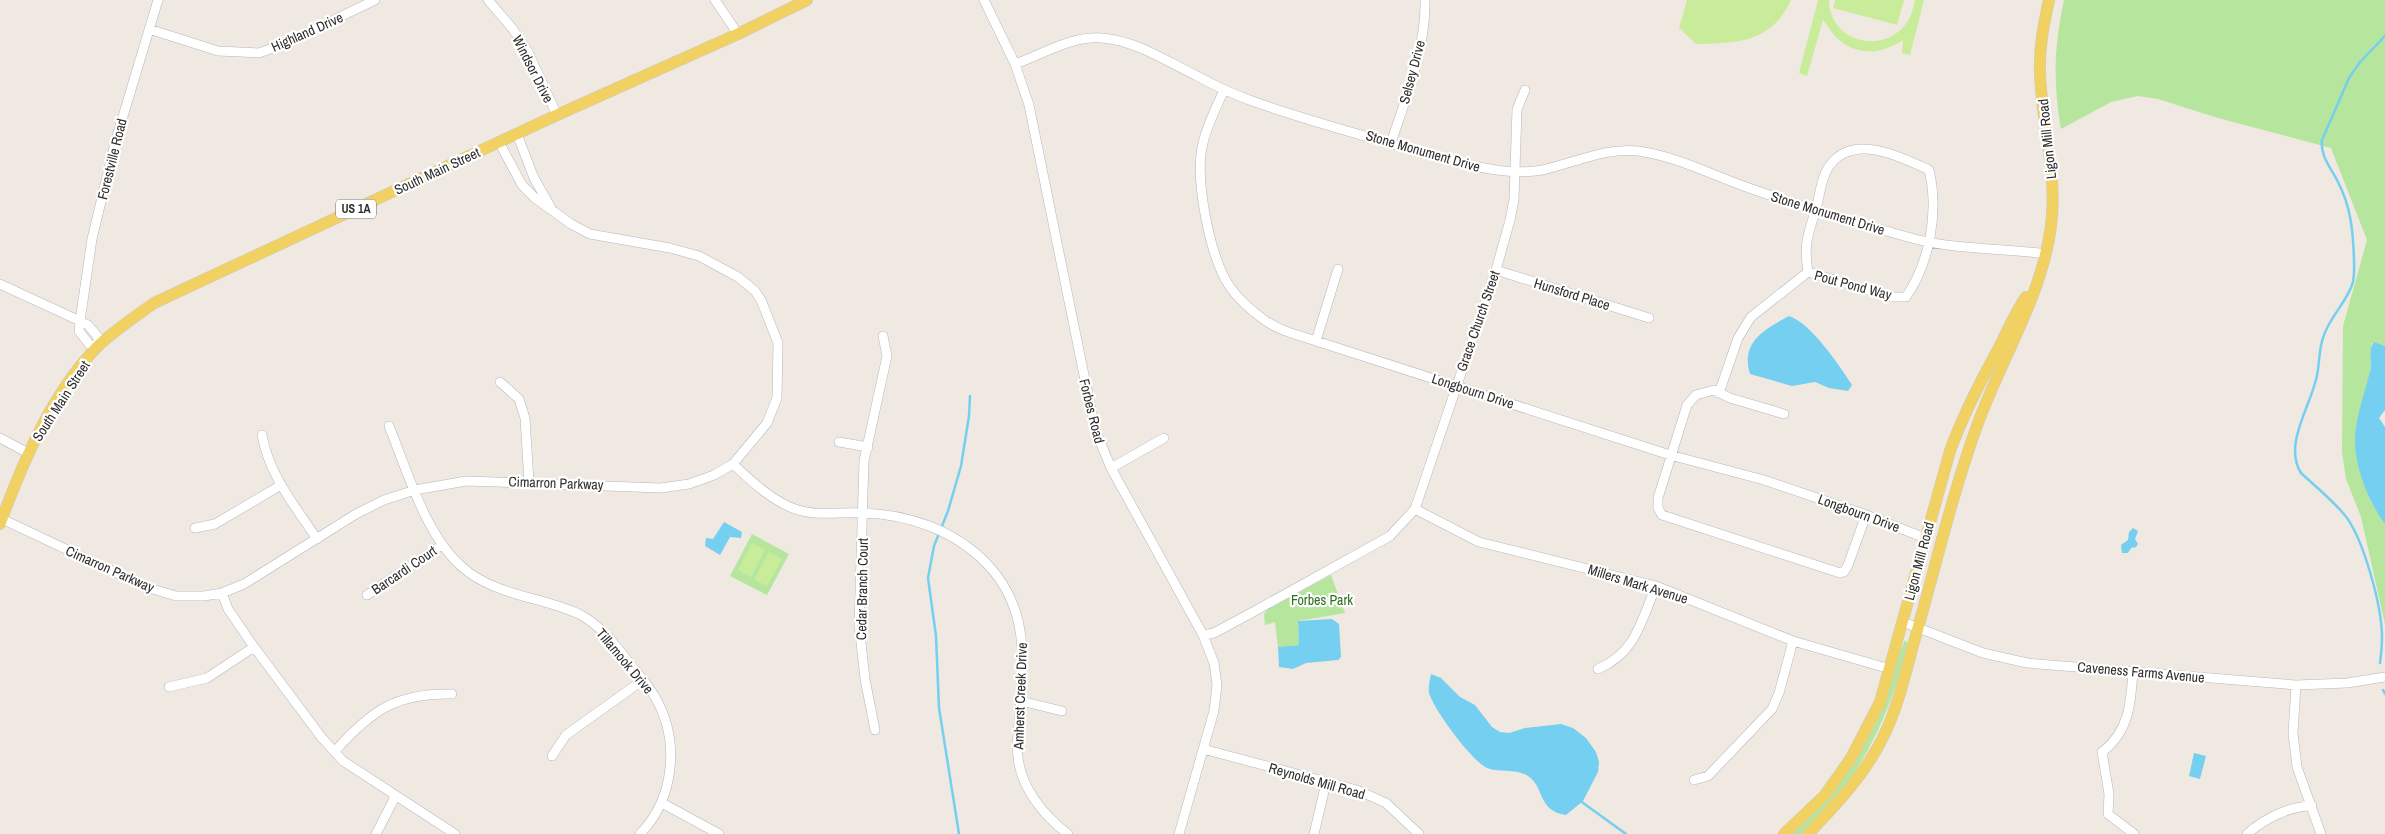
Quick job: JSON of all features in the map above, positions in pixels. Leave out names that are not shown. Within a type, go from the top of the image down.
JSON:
[{"type":"main road","name":"South Main Street","points":[[1,521],[28,453],[75,374],[97,347],[154,303],[499,142],[738,34],[807,0]]},
{"type":"main road","name":"Ligon Mill Road","points":[[1808,834],[1845,795],[1869,762],[1887,730],[1918,628],[1961,473],[1978,422],[2040,277],[2051,225],[2052,163],[2040,71],[2042,31],[2049,0]]},
{"type":"main road","name":"Ligon Mill Road","points":[[1784,834],[1825,795],[1851,758],[1880,702],[1950,451],[1962,420],[2012,318],[2040,277]]},
{"type":"street","name":"Forestville Road","points":[[80,321],[97,219],[115,143],[158,0]]},
{"type":"street","name":"Highland Drive","points":[[149,29],[218,51],[259,53],[284,44],[375,0]]},
{"type":"street","name":"Windsor Drive","points":[[488,0],[512,28],[528,52],[557,116]]},
{"type":"street","points":[[715,0],[738,34]]},
{"type":"street","name":"Forbes Road","points":[[984,0],[1015,64],[1029,105],[1094,429],[1111,468],[1203,635],[1214,663],[1216,685],[1214,711],[1179,834]]},
{"type":"street","name":"Selsey Drive","points":[[1391,143],[1418,59],[1425,15],[1425,0]]},
{"type":"street","name":"Stone Monument Drive","points":[[1015,64],[1055,46],[1100,38],[1115,40],[1142,47],[1224,90],[1252,101],[1470,165],[1516,172],[1541,170],[1614,152],[1637,151],[1658,155],[1751,189],[1928,242],[2046,254]]},
{"type":"street","name":"Longbourn Drive","points":[[1224,90],[1203,143],[1200,164],[1200,189],[1220,267],[1229,286],[1242,302],[1264,320],[1282,330],[1670,455],[1764,480],[1866,515],[1925,538]]},
{"type":"street","name":"Grace Church Street","points":[[1203,635],[1214,633],[1390,536],[1415,509],[1496,270],[1511,214],[1516,172],[1517,109],[1525,90]]},
{"type":"street","name":"Cimarron Parkway","points":[[518,134],[534,178],[551,209]]},
{"type":"street","name":"Cimarron Parkway","points":[[1,521],[146,587],[176,596],[204,596],[222,593],[244,584],[356,514],[384,500],[415,490],[466,480],[661,488],[688,484],[714,475],[733,464],[767,423],[777,398],[778,344],[755,291],[731,272],[698,256],[670,248],[590,234],[571,224],[535,198],[522,185],[499,142]]},
{"type":"street","name":"Pout Pond Way","points":[[1856,150],[1885,152],[1929,170],[1934,206],[1933,228],[1919,270],[1906,297],[1891,297],[1808,272],[1804,249],[1807,233],[1829,166],[1836,159],[1856,150]]},
{"type":"street","points":[[1316,341],[1338,270]]},
{"type":"street","name":"Hunsford Place","points":[[1496,270],[1649,318]]},
{"type":"street","name":"Pout Pond Way","points":[[1719,393],[1738,338],[1750,317],[1808,272]]},
{"type":"street","points":[[0,284],[88,324],[98,337],[97,347]]},
{"type":"street","name":"Cedar Branch Court","points":[[875,730],[865,679],[859,624],[864,461],[887,356],[883,336]]},
{"type":"street","points":[[500,382],[519,399],[526,418],[529,482]]},
{"type":"street","points":[[1784,414],[1730,398],[1714,390],[1696,394],[1687,406],[1670,455],[1658,498],[1658,508],[1662,515],[1840,573],[1844,572],[1848,565],[1866,515]]},
{"type":"street","name":"Tillamook Drive","points":[[389,426],[415,490],[442,545],[462,568],[481,581],[500,590],[579,614],[597,626],[611,640],[655,696],[665,718],[670,738],[670,766],[662,803],[640,834]]},
{"type":"street","points":[[262,435],[266,456],[281,485],[317,539]]},
{"type":"street","points":[[0,438],[28,453]]},
{"type":"street","points":[[1111,468],[1164,438]]},
{"type":"street","points":[[838,442],[868,447]]},
{"type":"street","name":"Amherst Creek Drive","points":[[733,464],[749,480],[779,501],[796,509],[814,513],[862,513],[902,516],[937,528],[967,546],[988,565],[1009,593],[1019,622],[1024,654],[1018,757],[1025,782],[1040,808],[1068,834]]},
{"type":"street","points":[[195,528],[215,524],[281,485]]},
{"type":"street","name":"Millers Mark Avenue","points":[[1415,509],[1479,542],[1656,586],[1793,641],[1890,669]]},
{"type":"street","name":"Barcardi Court","points":[[367,595],[442,545]]},
{"type":"street","points":[[1598,669],[1615,662],[1625,652],[1638,631],[1656,586]]},
{"type":"street","points":[[222,593],[228,609],[254,647],[322,738],[352,768],[455,834]]},
{"type":"street","name":"Caveness Farms Avenue","points":[[1903,622],[1983,653],[2028,663],[2296,685],[2347,682],[2385,677]]},
{"type":"street","points":[[1694,780],[1708,776],[1772,709],[1779,693],[1793,641]]},
{"type":"street","points":[[169,687],[207,678],[254,647]]},
{"type":"street","points":[[2133,671],[2126,723],[2117,739],[2102,752],[2109,794],[2108,814],[2134,834]]},
{"type":"street","points":[[552,756],[566,735],[643,680]]},
{"type":"street","points":[[2296,685],[2294,746],[2298,767],[2321,834]]},
{"type":"street","points":[[335,751],[361,724],[394,702],[423,695],[452,694]]},
{"type":"street","points":[[1020,701],[1062,711]]},
{"type":"street","name":"Reynolds Mill Road","points":[[1203,749],[1357,790],[1386,803],[1419,834]]},
{"type":"street","points":[[1314,834],[1326,783]]},
{"type":"street","points":[[376,834],[395,797]]},
{"type":"street","points":[[662,803],[719,834]]},
{"type":"street","points":[[2247,834],[2261,823],[2298,806],[2312,806]]},
{"type":"green space","points":[[1687,0],[1791,0],[1774,25],[1763,33],[1739,41],[1696,44],[1679,28]]},
{"type":"green space","points":[[1818,0],[1829,0],[1831,14],[1837,25],[1846,34],[1870,41],[1883,40],[1895,34],[1909,19],[1915,0],[1924,0],[1910,55],[1902,53],[1903,40],[1879,51],[1870,52],[1854,49],[1838,39],[1823,20],[1807,76],[1799,73]]},
{"type":"green space","points":[[1835,0],[1904,0],[1897,25],[1833,8]]},
{"type":"green space","points":[[2064,0],[2385,0],[2385,346],[2372,343],[2362,473],[2371,502],[2385,524],[2385,624],[2361,517],[2346,479],[2342,452],[2343,326],[2367,240],[2331,148],[2218,118],[2158,99],[2138,96],[2111,102],[2061,129],[2056,64],[2058,34]]},
{"type":"green space","points":[[752,534],[789,554],[767,595],[730,576]]},
{"type":"green space","points":[[752,543],[765,550],[751,577],[738,570]]},
{"type":"green space","points":[[769,552],[782,559],[767,586],[754,579]]},
{"type":"green space","name":"Forbes Park","points":[[1331,575],[1345,613],[1298,621],[1299,645],[1278,647],[1275,622],[1265,625],[1264,614],[1268,609]]},
{"type":"green space","points":[[1905,640],[1908,643],[1901,670],[1882,723],[1870,747],[1856,771],[1822,814],[1801,834],[1792,834],[1834,789],[1869,737],[1886,699]]},
{"type":"water","points":[[1789,316],[1806,327],[1824,346],[1852,385],[1848,391],[1829,388],[1815,382],[1792,386],[1750,374],[1748,353],[1752,345],[1763,332]]},
{"type":"water","points":[[2374,342],[2385,346],[2385,410],[2379,418],[2385,427],[2385,524],[2368,495],[2355,449],[2357,421],[2370,371],[2371,348]]},
{"type":"water","points":[[724,522],[742,532],[741,538],[730,537],[720,555],[705,546],[706,538],[713,539]]},
{"type":"water","points":[[2133,528],[2138,531],[2135,539],[2138,544],[2136,547],[2131,548],[2128,553],[2122,553],[2121,545],[2128,540],[2129,532]]},
{"type":"water","points":[[1332,619],[1339,624],[1341,657],[1338,660],[1306,663],[1293,669],[1279,667],[1278,647],[1299,645],[1298,621]]},
{"type":"water","points":[[1431,674],[1441,678],[1460,697],[1475,705],[1492,727],[1500,732],[1509,733],[1525,728],[1561,724],[1573,728],[1586,738],[1596,752],[1599,762],[1598,772],[1583,801],[1566,815],[1557,813],[1546,804],[1537,786],[1528,776],[1518,772],[1487,768],[1480,763],[1454,734],[1432,701],[1429,693]]},
{"type":"water","points":[[2194,753],[2206,756],[2200,779],[2189,776]]},
{"type":"waterway","points":[[2380,663],[2382,637],[2379,608],[2370,572],[2358,537],[2343,513],[2301,473],[2296,462],[2295,451],[2299,428],[2317,378],[2320,349],[2325,331],[2346,298],[2354,275],[2353,239],[2349,210],[2338,182],[2324,157],[2322,140],[2349,78],[2360,62],[2385,36]]},
{"type":"waterway","points":[[959,834],[939,708],[936,636],[928,578],[934,546],[948,511],[961,466],[969,416],[970,396]]},
{"type":"waterway","points":[[2383,690],[2385,694]]},
{"type":"waterway","points":[[1579,800],[1626,834]]}]
